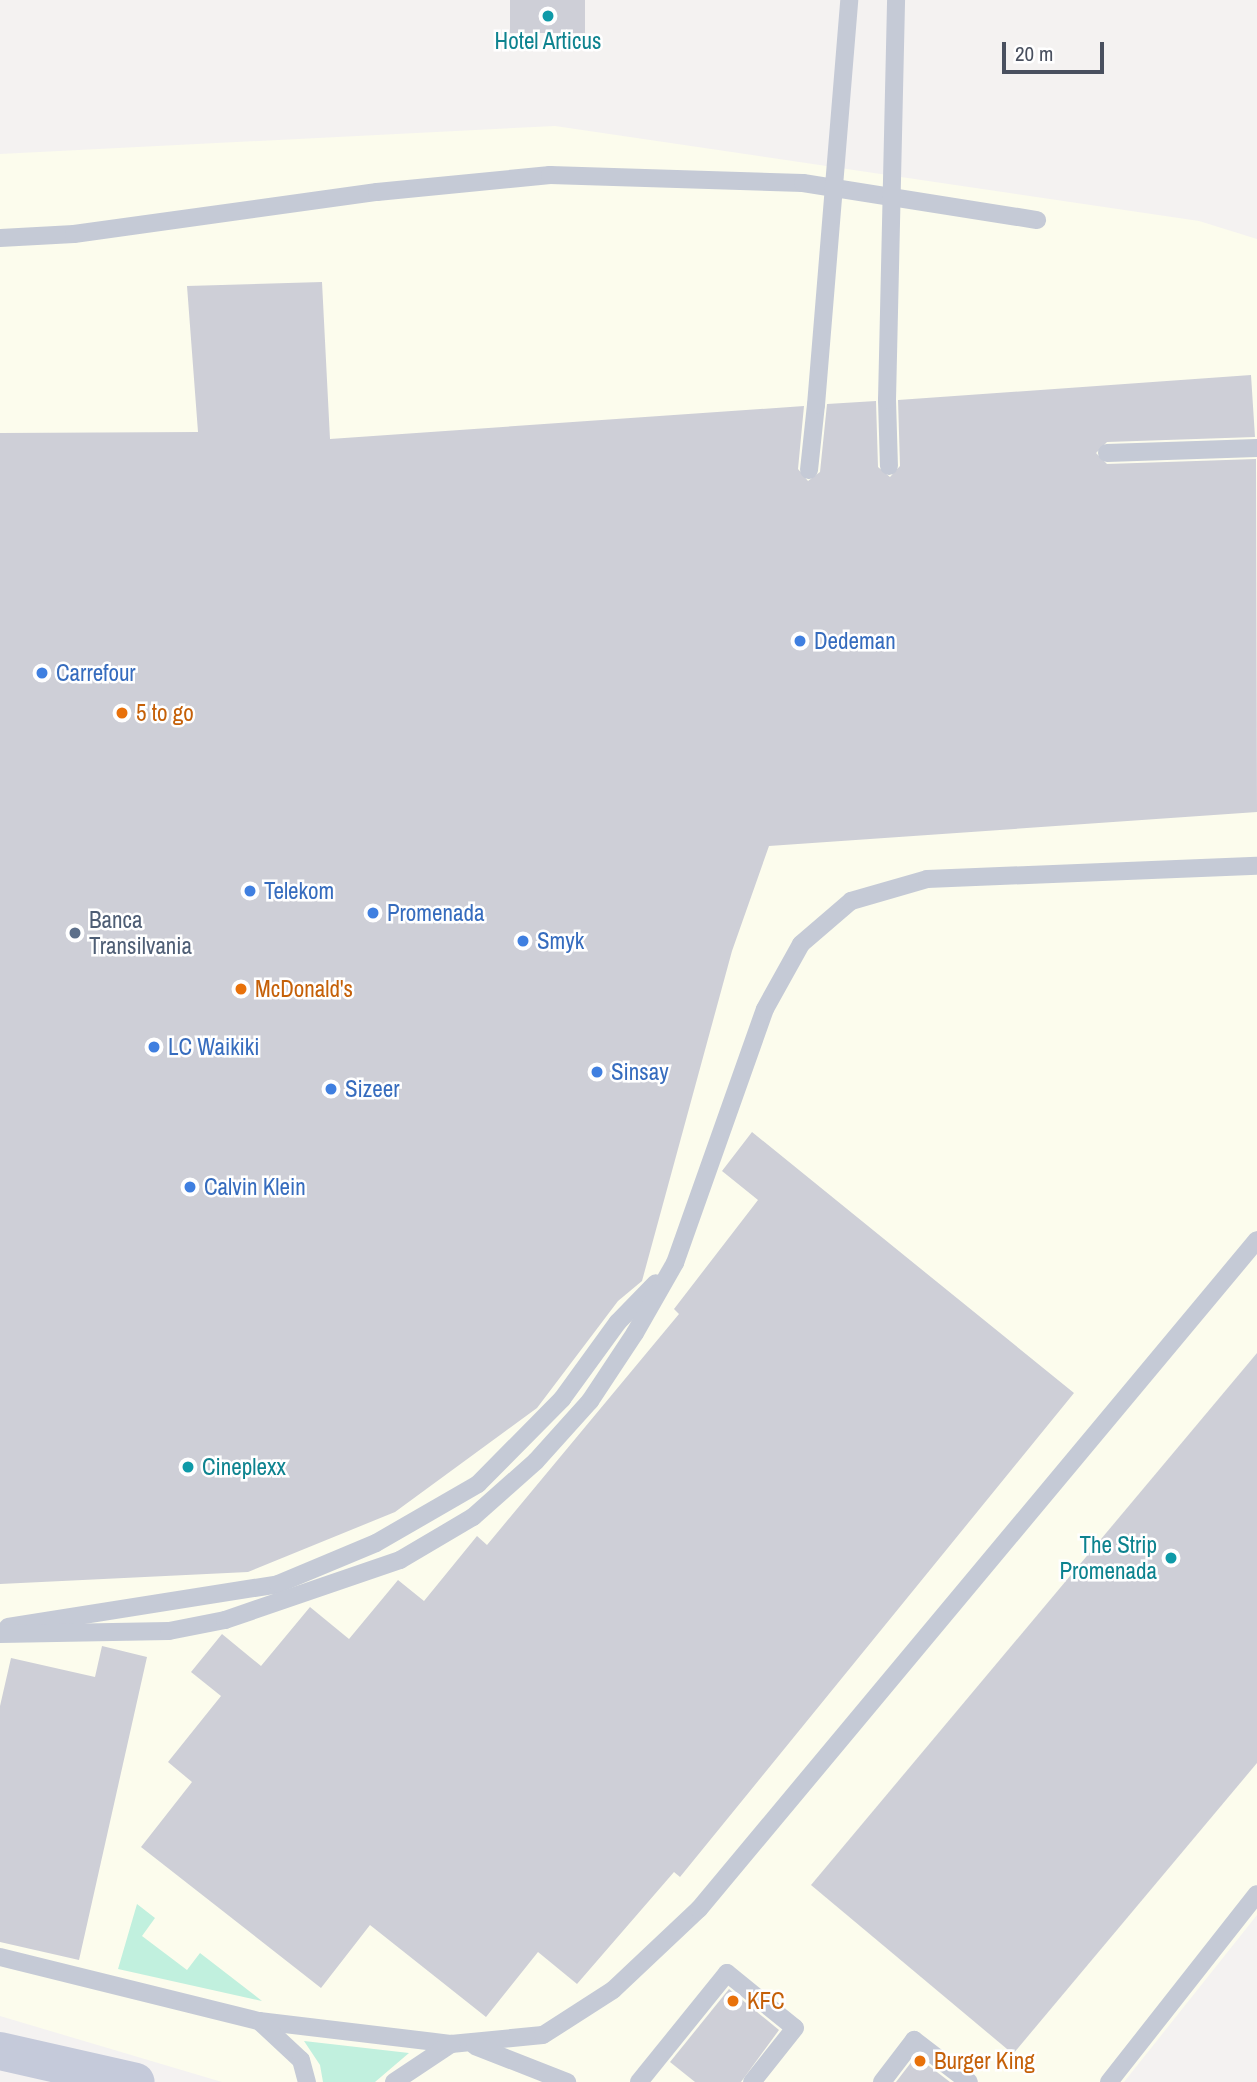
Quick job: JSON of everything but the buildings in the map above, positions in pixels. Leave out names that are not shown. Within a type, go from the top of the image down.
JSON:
[{"type":"main road","points":[[0,2051],[136,2082]]},
{"type":"lane","points":[[809,471],[849,0]]},
{"type":"lane","points":[[888,466],[887,400],[896,0]]},
{"type":"lane","points":[[0,238],[74,234],[377,192],[550,175],[803,183],[1037,220]]},
{"type":"lane","points":[[1107,453],[1256,448]]},
{"type":"lane","points":[[0,1632],[169,1631],[225,1620],[400,1560],[473,1517],[536,1461],[590,1401],[675,1263],[765,1009],[801,944],[851,901],[928,879],[1257,866]]},
{"type":"lane","points":[[0,1957],[259,2021],[460,2044],[543,2035],[613,1990],[699,1909],[1257,1240]]},
{"type":"lane","points":[[0,1632],[278,1584],[376,1543],[478,1484],[562,1399],[618,1322],[675,1263]]},
{"type":"lane","points":[[1109,2082],[1257,1894]]},
{"type":"lane","points":[[639,2082],[727,1973],[795,2028],[752,2082]]},
{"type":"lane","points":[[259,2021],[301,2060],[307,2082]]},
{"type":"lane","points":[[882,2082],[914,2040],[969,2082]]},
{"type":"lane","points":[[394,2082],[460,2044],[568,2082]]},
{"type":"shaded area","points":[[555,126],[1199,221],[1257,239],[1257,1915],[1124,2082],[222,2082],[0,2016],[0,154]]},
{"type":"green space","points":[[137,1904],[155,1918],[142,1936],[187,1970],[200,1953],[262,2001],[118,1969]]},
{"type":"green space","points":[[304,2041],[409,2053],[375,2082],[323,2082],[320,2065]]},
{"type":"place","name":"Hotel Articus","points":[[548,16]]},
{"type":"place","name":"Dedeman","points":[[800,641]]},
{"type":"place","name":"Carrefour","points":[[42,673]]},
{"type":"place","name":"5 to go","points":[[122,713]]},
{"type":"place","name":"Telekom","points":[[250,891]]},
{"type":"place","name":"Promenada","points":[[373,913]]},
{"type":"place","name":"Banca Transilvania","points":[[75,933]]},
{"type":"place","name":"Smyk","points":[[523,941]]},
{"type":"place","name":"McDonald's","points":[[241,989]]},
{"type":"place","name":"LC Waikiki","points":[[154,1047]]},
{"type":"place","name":"Sinsay","points":[[597,1072]]},
{"type":"place","name":"Sizeer","points":[[331,1089]]},
{"type":"place","name":"Calvin Klein","points":[[190,1187]]},
{"type":"place","name":"Cineplexx","points":[[188,1467]]},
{"type":"place","name":"The Strip Promenada","points":[[1171,1558]]},
{"type":"place","name":"KFC","points":[[733,2001]]},
{"type":"place","name":"Burger King","points":[[920,2061]]}]
